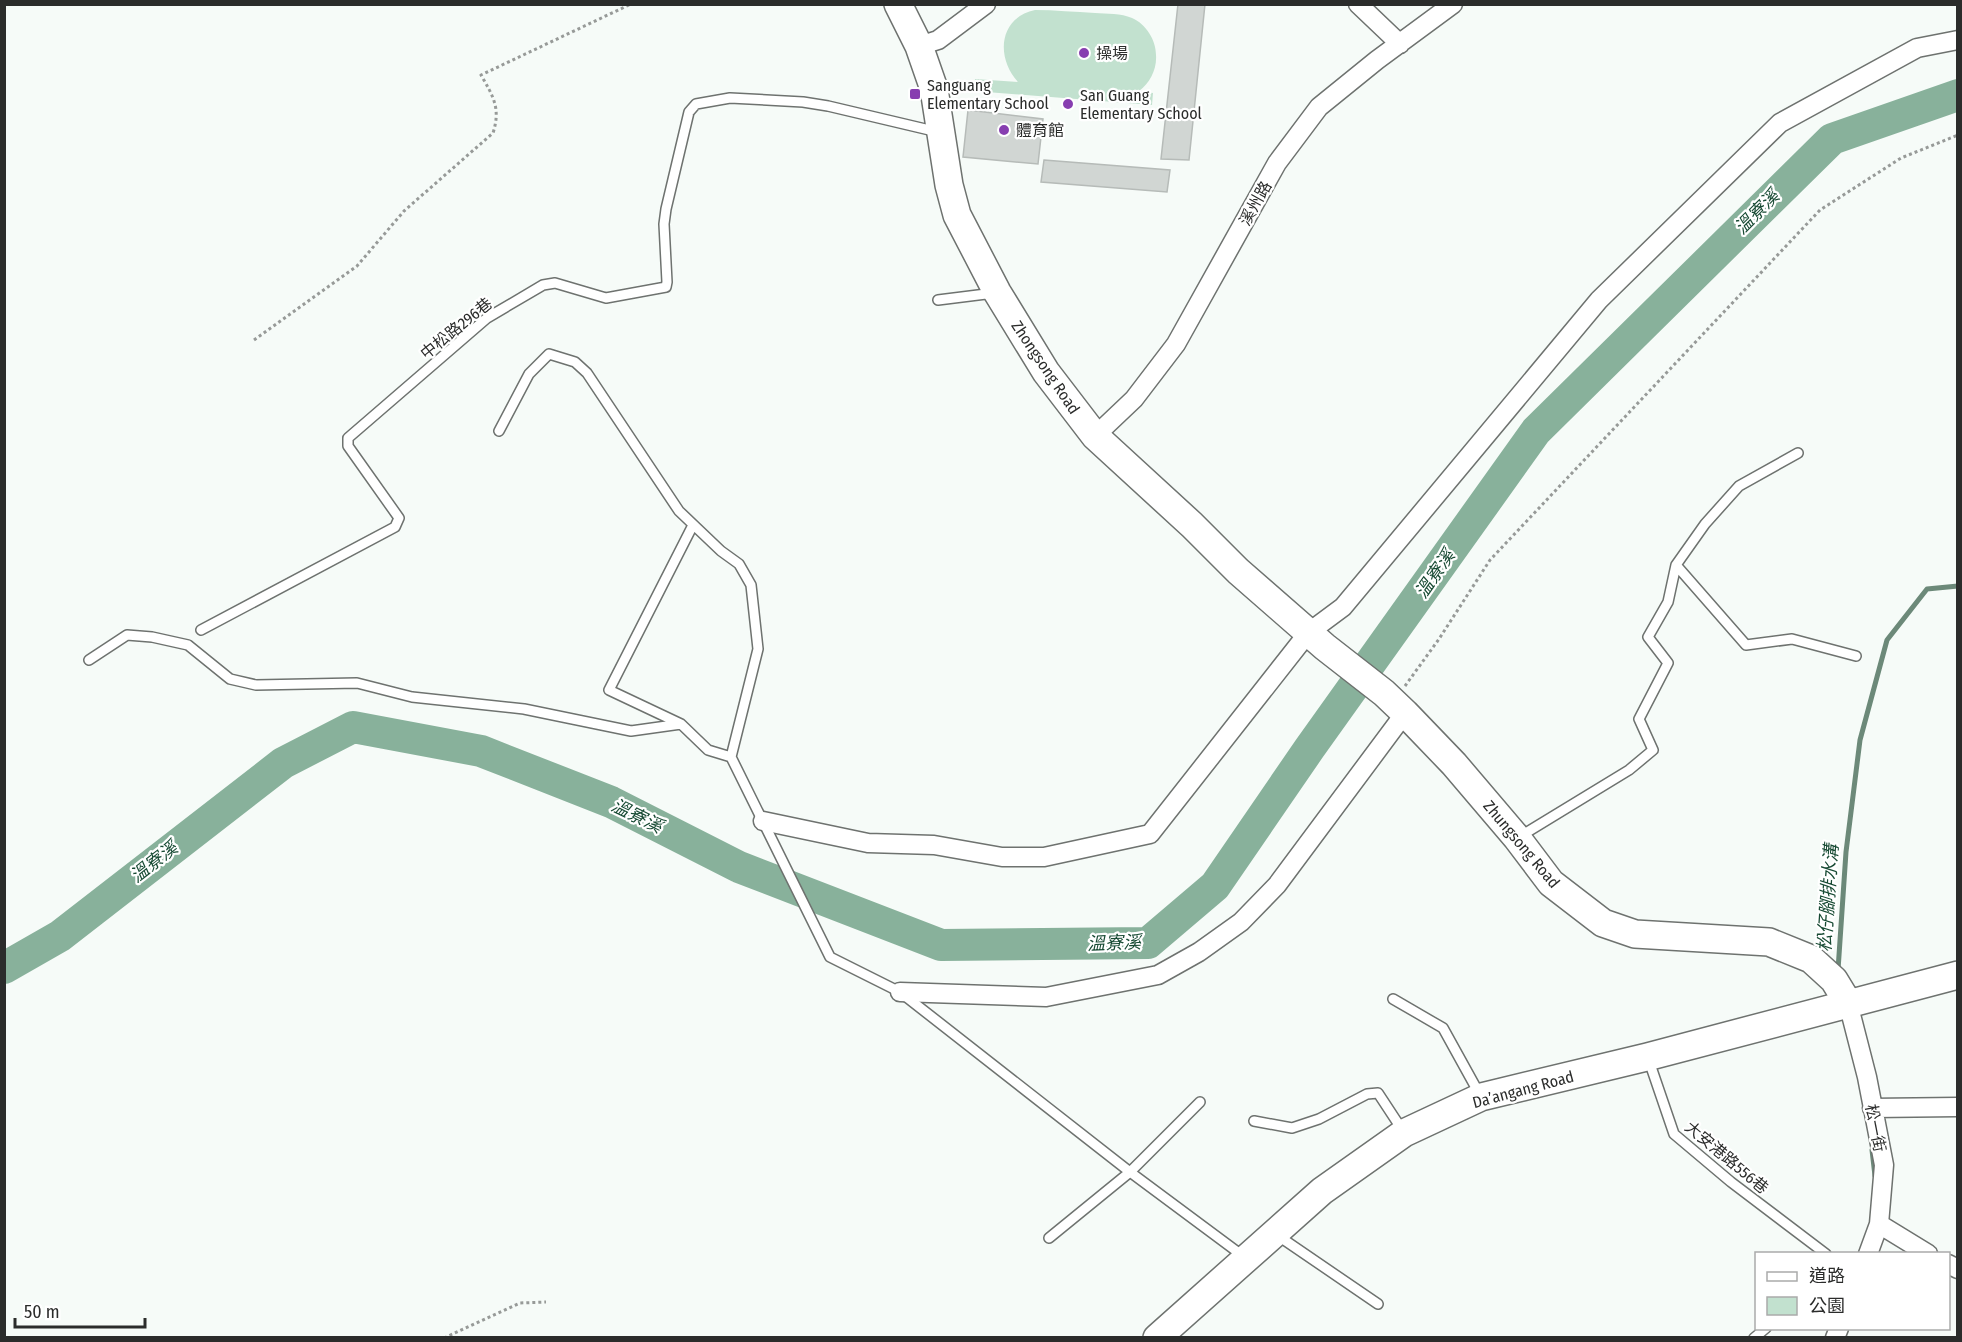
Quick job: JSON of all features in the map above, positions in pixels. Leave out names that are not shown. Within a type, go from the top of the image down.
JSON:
[{"type":"street","name":"Zhongsong Road","points":[[898,4],[919,46],[934,89],[949,186],[957,215],[996,292],[1046,372],[1095,436],[1238,570],[1317,640]]},
{"type":"street","points":[[919,46],[938,40],[986,4]]},
{"type":"street","points":[[1358,4],[1400,44]]},
{"type":"street","name":"溪州路","points":[[1095,436],[1134,399],[1176,344],[1277,163],[1319,107],[1377,60],[1453,4]]},
{"type":"street","points":[[763,821],[868,843],[934,845],[1002,857],[1044,858],[1150,834],[1317,640],[1599,300],[1780,123],[1917,48],[1958,40]]},
{"type":"street","name":"Zhungsong Road","points":[[1317,640],[1394,703],[1454,764],[1517,838],[1551,883],[1603,923],[1635,934],[1769,942],[1810,959],[1834,980],[1848,1003]]},
{"type":"street","points":[[900,992],[1046,996],[1158,975],[1199,952],[1241,922],[1277,885],[1394,703]]},
{"type":"street","name":"Da’angang Road","points":[[1157,1338],[1322,1191],[1404,1133],[1481,1098],[1958,975]]},
{"type":"street","name":"松一街","points":[[1848,1003],[1884,1165],[1879,1224],[1869,1252]]},
{"type":"street","points":[[1872,1108],[1958,1107]]},
{"type":"street","points":[[1879,1224],[1925,1252]]},
{"type":"lane","name":"中松路296巷","points":[[201,630],[395,527],[399,518],[348,446],[348,438],[487,318],[549,283],[606,298],[666,287],[664,224],[666,209],[689,112],[696,104],[730,99],[803,102],[940,133]]},
{"type":"lane","points":[[938,300],[996,292]]},
{"type":"lane","points":[[499,431],[529,374],[549,354],[575,362],[588,373],[679,511],[721,551],[739,564],[751,585],[758,649],[731,757],[830,957],[900,992],[1130,1172],[1247,1259]]},
{"type":"lane","points":[[1517,838],[1629,770],[1653,750],[1639,719],[1668,663],[1648,637],[1668,602],[1676,565],[1705,524],[1739,486],[1798,453]]},
{"type":"lane","points":[[693,525],[609,690],[681,724],[708,750],[731,757]]},
{"type":"lane","points":[[1676,565],[1746,645],[1792,639],[1856,656]]},
{"type":"lane","points":[[89,660],[127,635],[152,637],[188,645],[230,679],[256,685],[357,682],[412,697],[524,710],[631,731],[681,724]]},
{"type":"lane","points":[[1393,999],[1443,1028],[1481,1098]]},
{"type":"lane","name":"大安港路556巷","points":[[1647,1057],[1674,1134],[1731,1182],[1823,1252]]},
{"type":"lane","points":[[1254,1121],[1292,1128],[1319,1119],[1366,1094],[1378,1093],[1404,1133]]},
{"type":"lane","points":[[1049,1238],[1130,1172],[1200,1102]]},
{"type":"lane","points":[[1275,1233],[1377,1304]]},
{"type":"path","points":[[254,340],[357,266],[404,211],[493,133],[497,120],[495,99],[482,75],[631,4]]},
{"type":"path","points":[[1394,703],[1491,560],[1820,210],[1901,158],[1958,135]]},
{"type":"path","points":[[444,1338],[520,1304],[546,1302]]},
{"type":"green space","points":[[1035,10],[1119,14],[1142,24],[1152,38],[1156,49],[1156,60],[1152,75],[1139,91],[1153,93],[1152,105],[974,91],[975,79],[1018,82],[1006,62],[1004,40],[1014,21],[1023,14]]},
{"type":"building","points":[[1178,4],[1205,4],[1189,160],[1161,159]]},
{"type":"building","name":"體育館","points":[[968,110],[1043,119],[1038,164],[963,157]]},
{"type":"building","points":[[1044,160],[1170,170],[1167,192],[1041,182]]},
{"type":"waterway","name":"溫寮溪","points":[[4,968],[60,936],[283,763],[353,727],[481,751],[611,802],[739,867],[941,945],[1148,943],[1215,886],[1309,749],[1536,431],[1832,139],[1958,95]]},
{"type":"waterway","name":"松仔腳排水溝","points":[[1838,970],[1846,852],[1860,740],[1887,640],[1927,589],[1958,586]]},
{"type":"waterway","name":"松仔腳排水溝","points":[[1872,1150],[1875,1176]]},
{"type":"place","name":"操場","points":[[1084,53]]},
{"type":"place","name":"Sanguang Elementary School","points":[[915,94]]},
{"type":"place","name":"San Guang Elementary School","points":[[1068,104]]},
{"type":"place","name":"體育館","points":[[1004,130]]}]
